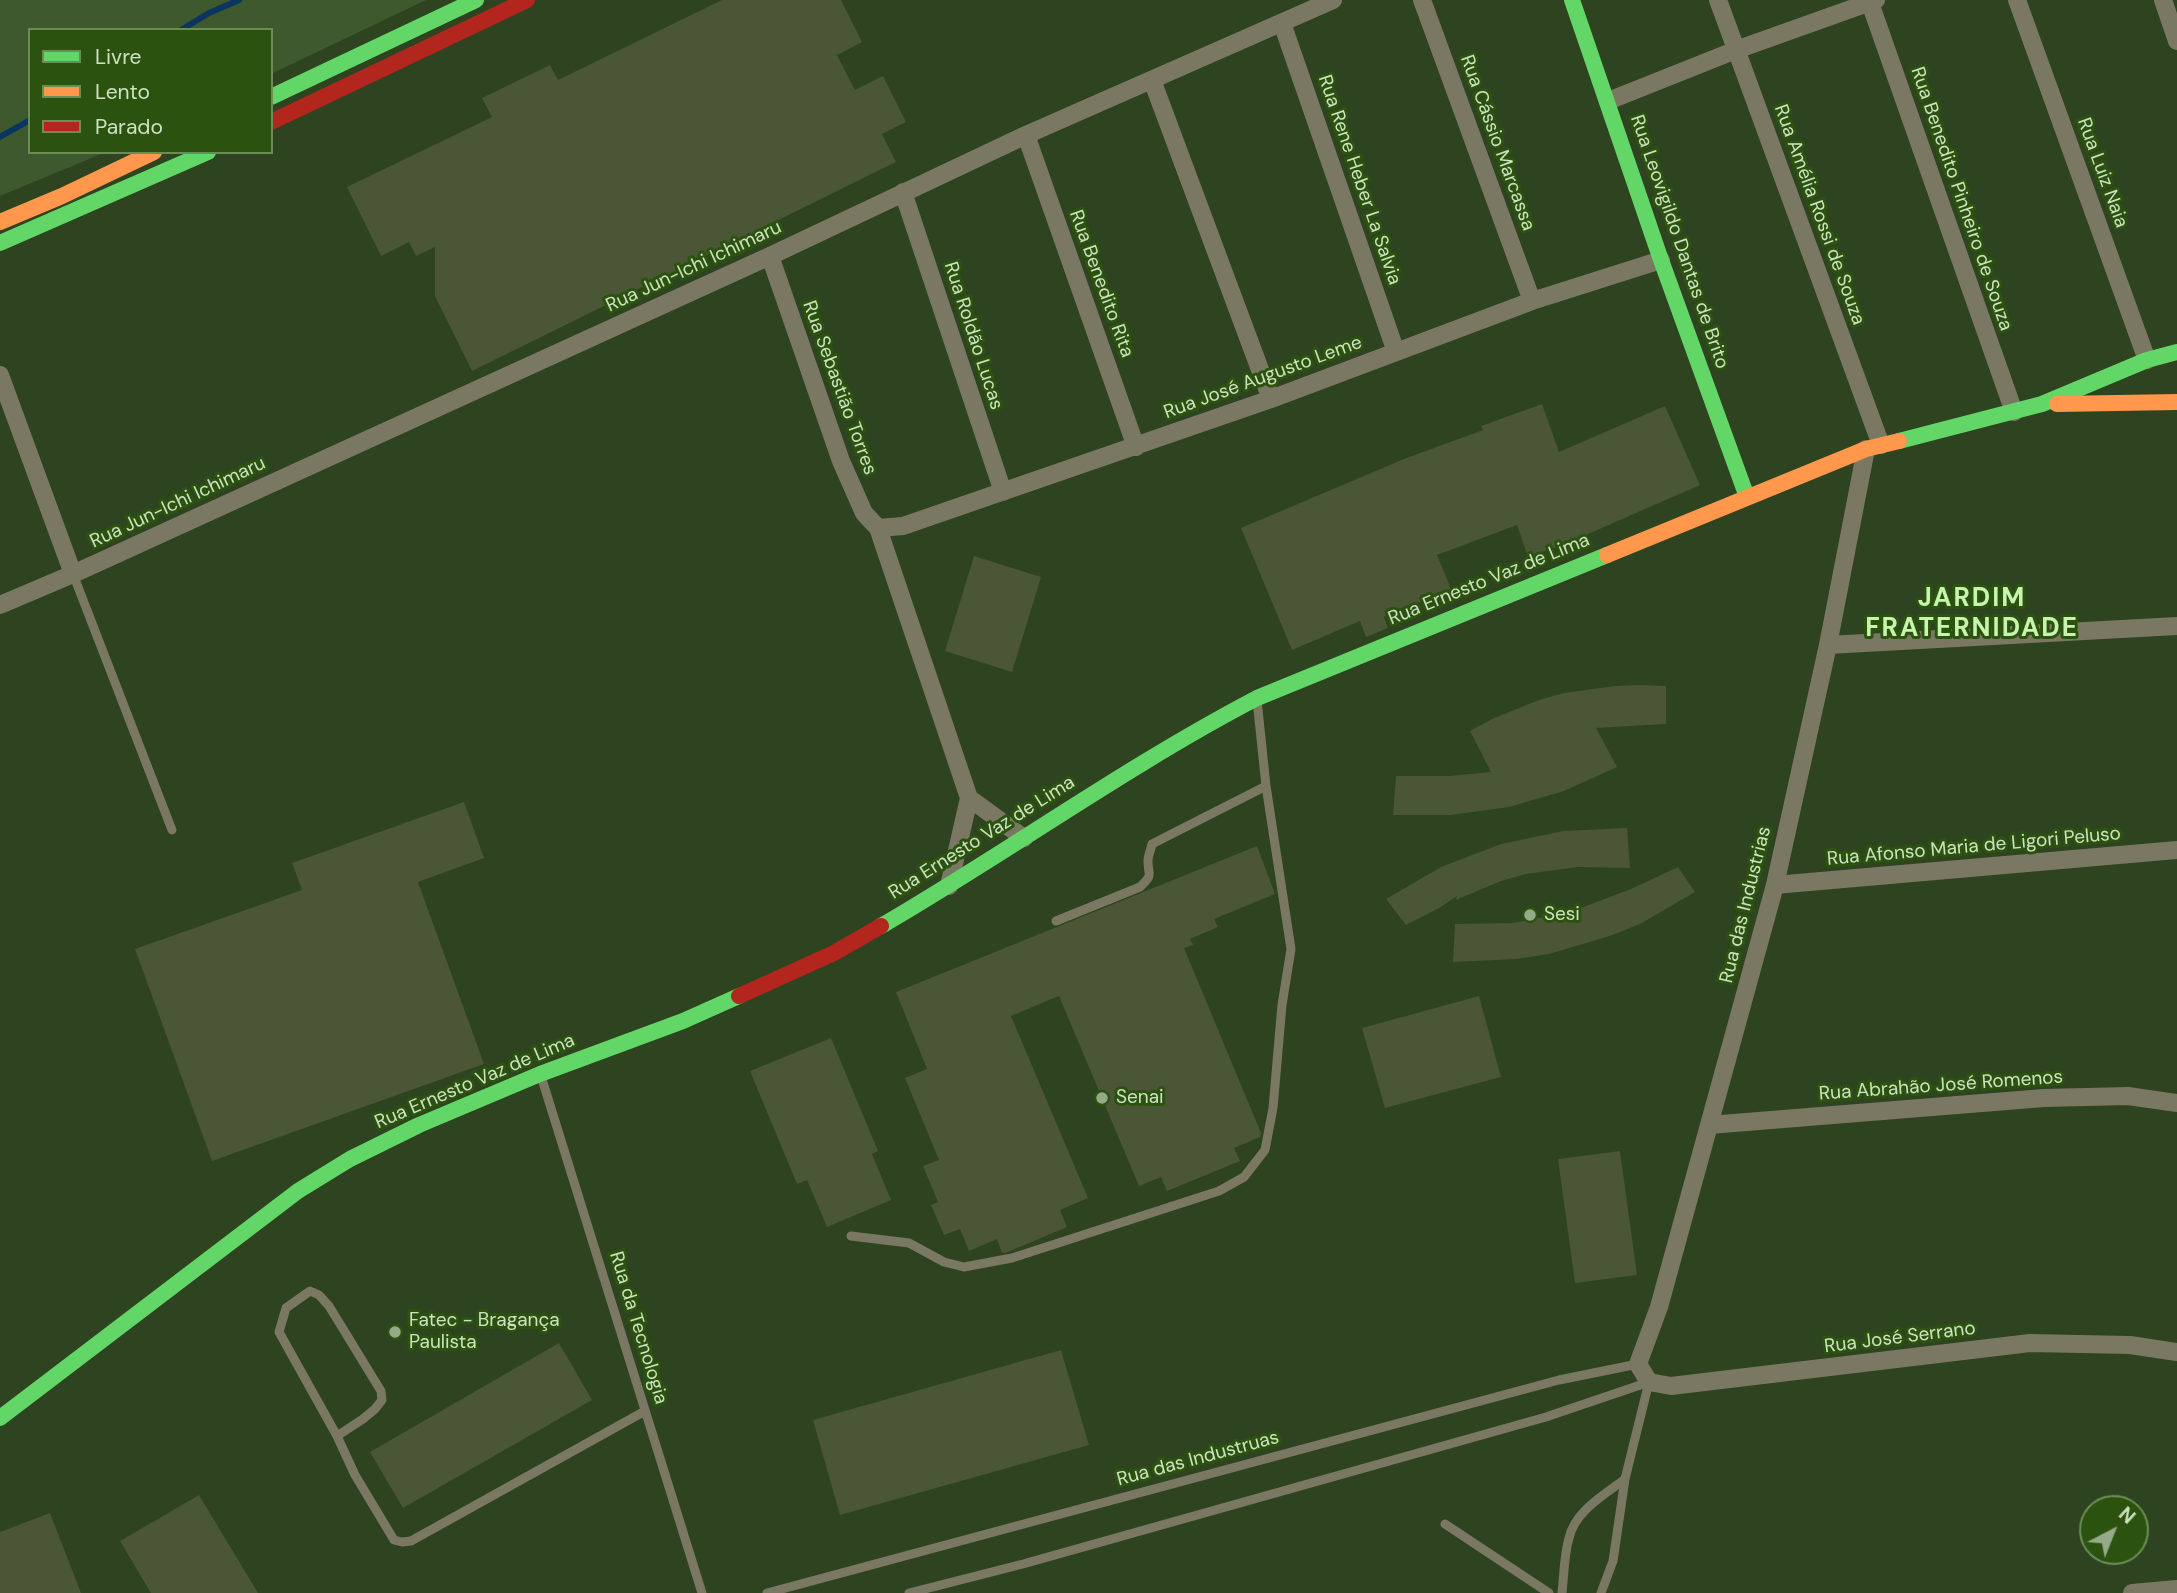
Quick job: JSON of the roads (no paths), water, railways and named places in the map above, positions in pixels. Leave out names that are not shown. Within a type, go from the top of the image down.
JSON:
[{"type":"street","points":[[273,96],[476,0]]},
{"type":"street","points":[[273,121],[527,0]]},
{"type":"street","name":"Rua Jun-Ichi Ichimaru","points":[[0,605],[770,256],[1026,135],[1333,0]]},
{"type":"street","name":"Rua Cássio Marcassa","points":[[1422,0],[1532,301]]},
{"type":"street","name":"Rua Leovigildo Dantas de Brito","points":[[1572,0],[1661,260],[1747,497]]},
{"type":"street","name":"Rua Amélia Rossi de Souza","points":[[1718,0],[1874,447]]},
{"type":"street","name":"Rua Luiz Naia","points":[[2017,0],[2147,360]]},
{"type":"street","points":[[2163,0],[2177,41]]},
{"type":"street","points":[[1608,101],[1736,50],[1871,1]]},
{"type":"street","name":"Rua Benedito Pinheiro de Souza","points":[[1871,1],[2014,412]]},
{"type":"street","name":"Rua Rene Heber La Salvia","points":[[1282,23],[1396,352]]},
{"type":"street","points":[[1152,80],[1271,399]]},
{"type":"street","name":"Rua Benedito Rita","points":[[1026,135],[1136,447]]},
{"type":"street","points":[[0,222],[150,154]]},
{"type":"street","points":[[0,243],[203,154]]},
{"type":"street","name":"Rua Roldão Lucas","points":[[903,192],[1003,492]]},
{"type":"street","name":"Rua Sebastião Torres","points":[[770,256],[841,461],[864,513],[878,528],[969,798]]},
{"type":"street","name":"Rua José Augusto Leme","points":[[878,528],[903,526],[1136,447],[1532,301],[1661,260]]},
{"type":"street","points":[[2042,404],[2147,360],[2177,352]]},
{"type":"street","points":[[0,376],[73,574]]},
{"type":"street","points":[[2042,404],[2177,402]]},
{"type":"street","name":"Rua Ernesto Vaz de Lima","points":[[0,1418],[298,1191],[350,1159],[419,1125],[540,1074],[683,1021],[834,953],[949,886],[1161,751],[1257,698],[1874,447],[2042,404]]},
{"type":"street","name":"Rua das Industrias","points":[[1638,1364],[1659,1307],[1775,885],[1874,447]]},
{"type":"street","points":[[1828,645],[2177,626]]},
{"type":"street","points":[[949,886],[969,798],[1024,838]]},
{"type":"street","name":"Rua Afonso Maria de Ligori Peluso","points":[[1775,885],[2177,850]]},
{"type":"street","name":"Rua Abrahão José Romenos","points":[[1709,1125],[2044,1098],[2128,1097],[2177,1103]]},
{"type":"street","name":"Rua José Serrano","points":[[1648,1382],[1671,1386],[2029,1343],[2130,1345],[2177,1352]]},
{"type":"street","points":[[1638,1364],[1648,1382]]},
{"type":"street","points":[[2132,1593],[2177,1589]]},
{"type":"lane","points":[[73,574],[172,830]]},
{"type":"lane","points":[[851,1236],[909,1243],[944,1262],[964,1267],[1013,1258],[1219,1191],[1244,1177],[1265,1150],[1273,1108],[1282,1005],[1291,949],[1266,786],[1257,698]]},
{"type":"lane","points":[[1056,921],[1140,887],[1151,872],[1147,861],[1152,844],[1266,786]]},
{"type":"lane","name":"Rua da Tecnologia","points":[[540,1074],[702,1593]]},
{"type":"lane","points":[[337,1436],[375,1409],[382,1400],[381,1391],[329,1306],[319,1294],[310,1291],[286,1308],[279,1332],[337,1436],[355,1475],[394,1540],[411,1541],[645,1410]]},
{"type":"lane","name":"Rua das Industruas","points":[[767,1593],[1546,1384],[1638,1364]]},
{"type":"lane","points":[[1601,1593],[1613,1561],[1625,1479],[1648,1382]]},
{"type":"lane","points":[[909,1593],[1036,1561],[1546,1417],[1648,1382]]},
{"type":"lane","points":[[1562,1593],[1569,1537],[1576,1522],[1589,1507],[1625,1479]]},
{"type":"lane","points":[[1445,1524],[1549,1593]]},
{"type":"waterway","points":[[184,28],[239,0]]},
{"type":"waterway","points":[[0,137],[28,121]]},
{"type":"place","name":"Sesi","points":[[1530,915]]},
{"type":"place","name":"Senai","points":[[1102,1098]]},
{"type":"place","name":"Fatec - Bragança Paulista","points":[[395,1332]]},
{"type":"district","name":"JARDIM FRATERNIDADE","points":[[1972,614]]}]
